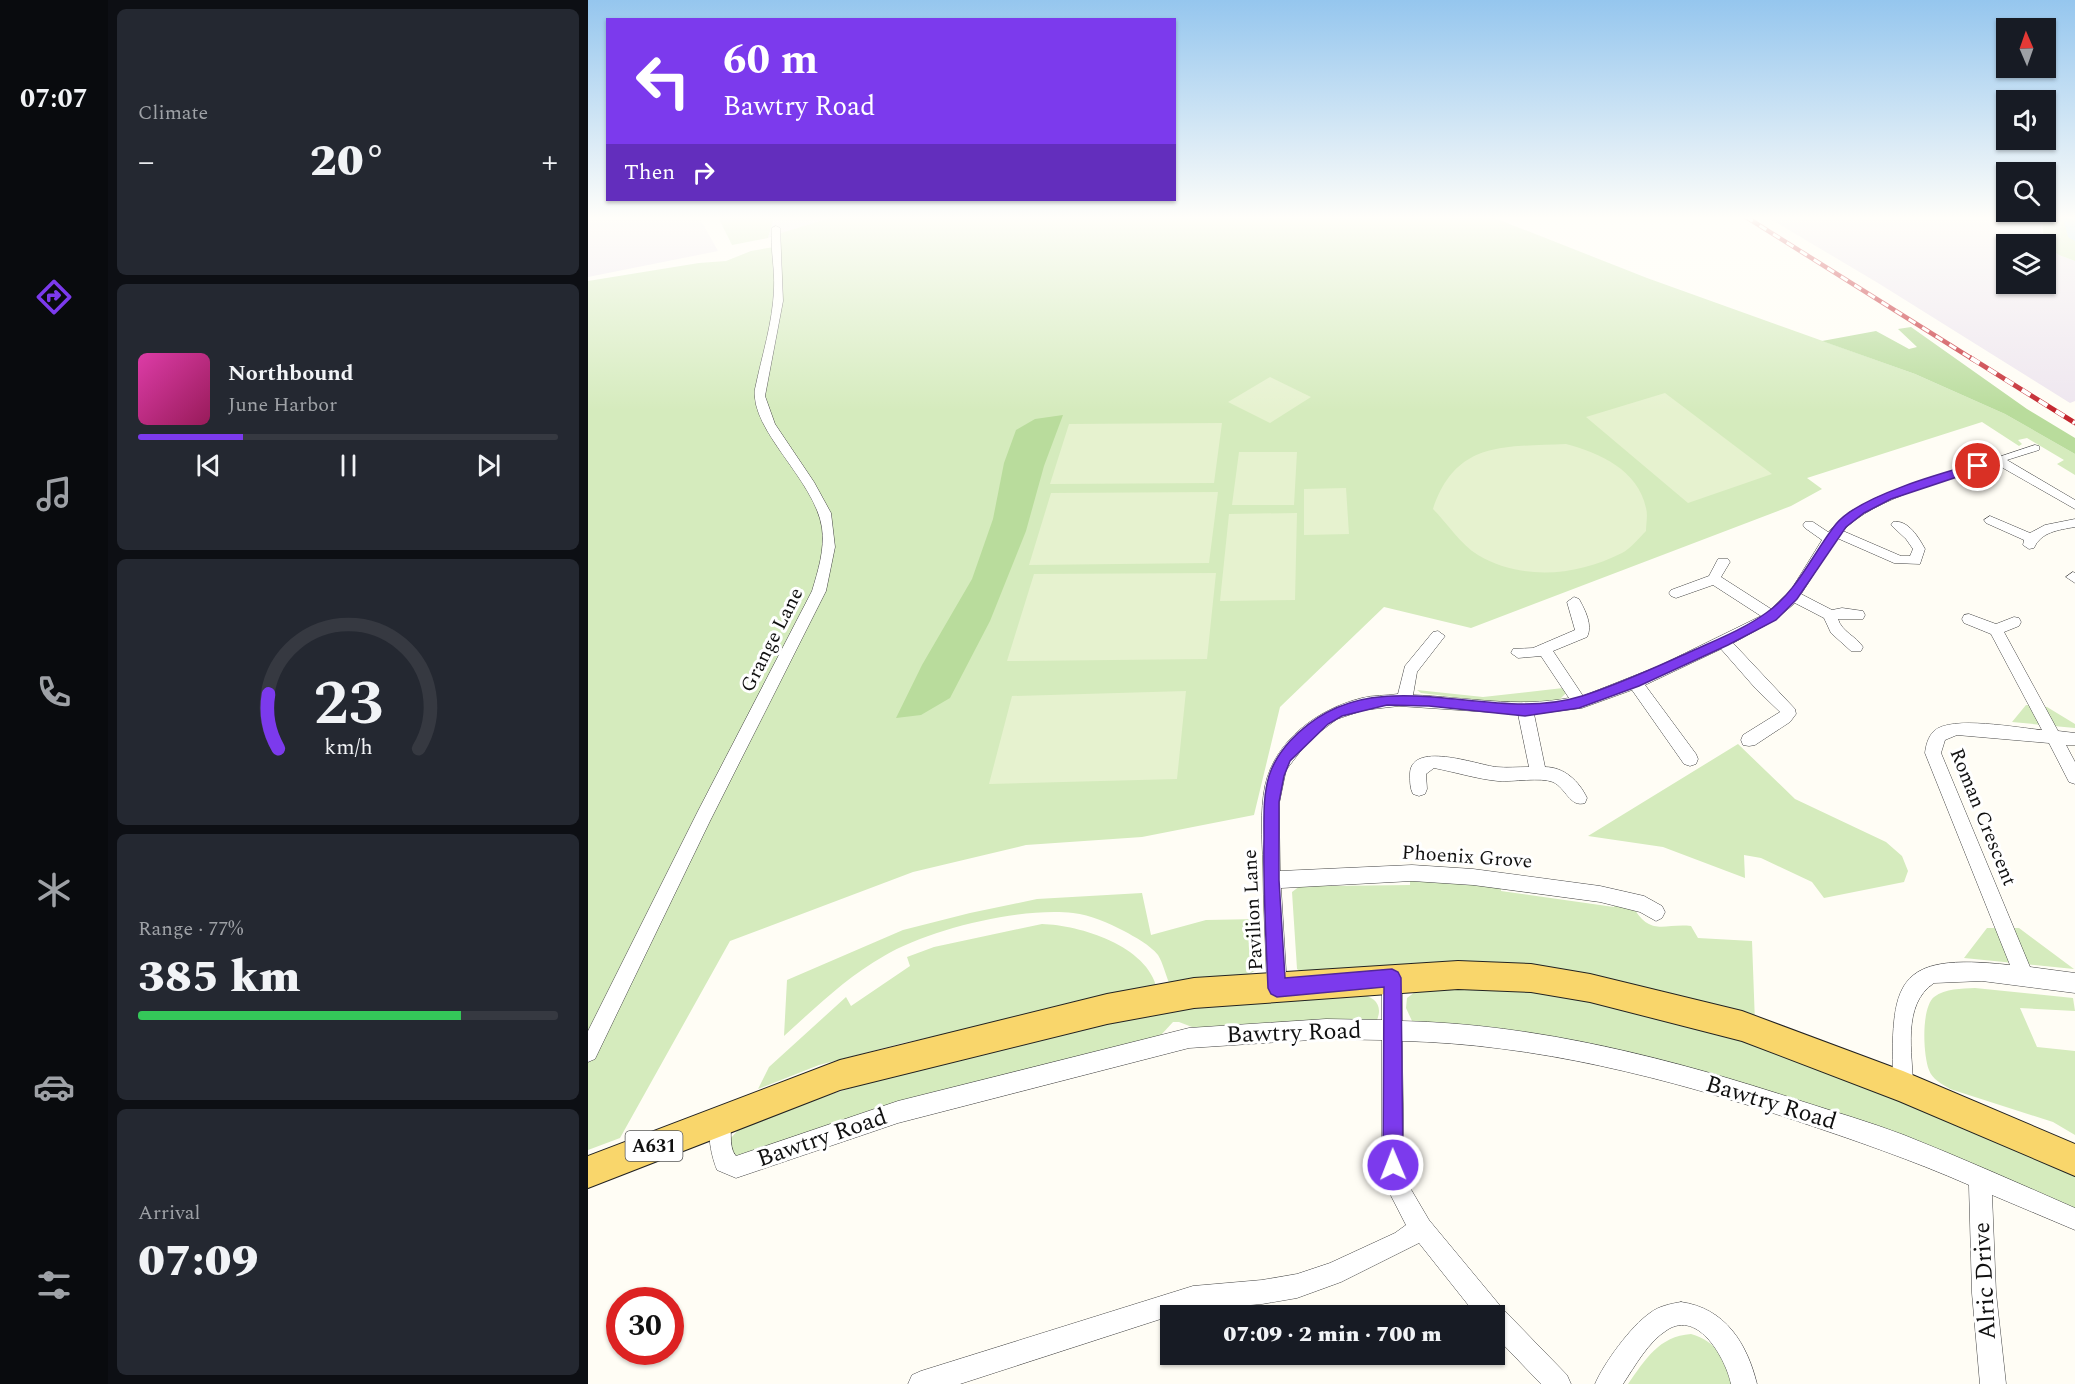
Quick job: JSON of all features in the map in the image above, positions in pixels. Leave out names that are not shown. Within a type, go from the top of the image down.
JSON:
[{"type":"main road","name":"A631","points":[[588,1172],[840,1075],[1084,1014],[1194,993],[1392,978],[1502,975],[1590,988],[1742,1026],[1903,1088],[2075,1160]]},
{"type":"street","name":"Grange Lane","points":[[588,1052],[704,816],[819,591],[828,565],[831,540],[826,516],[816,494],[770,426],[759,397],[779,300],[779,282]]},
{"type":"street","name":"Pavilion Lane","points":[[1277,988],[1271,880],[1272,802],[1276,776],[1285,758],[1306,732],[1339,712],[1387,700],[1405,699],[1525,710],[1579,702],[1635,683],[1724,642],[1771,616],[1793,596],[1833,536],[1848,519],[1887,497],[2035,448]]},
{"type":"street","points":[[1998,460],[2075,505]]},
{"type":"street","points":[[1990,520],[2030,541],[2049,528],[2075,523]]},
{"type":"street","points":[[1809,525],[1899,560],[1915,561],[1919,549],[1911,536],[1897,525]]},
{"type":"street","points":[[1676,593],[1714,579],[1723,562]]},
{"type":"street","points":[[1714,579],[1771,616]]},
{"type":"street","points":[[1793,596],[1831,615],[1842,613],[1858,615]]},
{"type":"street","points":[[1518,653],[1545,650],[1582,633],[1583,627],[1574,602]]},
{"type":"street","points":[[1831,615],[1831,621],[1837,631],[1856,647]]},
{"type":"street","points":[[1968,619],[1996,630],[2002,630],[2014,622]]},
{"type":"street","points":[[1996,630],[2075,777]]},
{"type":"street","points":[[1405,699],[1410,669],[1438,636]]},
{"type":"street","points":[[1724,642],[1761,685],[1787,710],[1788,714],[1785,718],[1749,740]]},
{"type":"street","points":[[1545,650],[1579,702]]},
{"type":"street","points":[[1635,683],[1690,759]]},
{"type":"street","points":[[1525,710],[1538,774]]},
{"type":"street","name":"Roman Crescent","points":[[2024,976],[1933,753],[1933,744],[1937,736],[1945,731],[1956,729],[2075,739]]},
{"type":"street","points":[[1419,789],[1418,771],[1427,763],[1434,761],[1480,772],[1561,776],[1579,798]]},
{"type":"street","name":"Phoenix Grove","points":[[1271,880],[1400,873],[1473,877],[1600,894],[1644,904],[1656,912]]},
{"type":"street","points":[[1903,1088],[1902,1018],[1907,999],[1919,981],[1930,975],[1946,972],[2024,976],[2075,983]]},
{"type":"street","points":[[1392,978],[1393,1165],[1399,1190],[1421,1228],[1484,1305]]},
{"type":"street","name":"Bawtry Road","points":[[721,1119],[725,1162],[736,1167],[898,1112],[1190,1038],[1326,1029],[1481,1036],[1617,1059],[1665,1071],[1838,1123],[1902,1146],[2075,1219]]},
{"type":"street","name":"Alric Drive","points":[[1980,1178],[1984,1293],[1993,1384]]},
{"type":"street","points":[[925,1383],[1193,1298],[1262,1292],[1297,1286],[1333,1274],[1402,1242],[1421,1228]]},
{"type":"street","points":[[1608,1384],[1648,1330],[1665,1317],[1682,1314],[1704,1320],[1722,1335],[1736,1356],[1744,1384]]},
{"type":"street","points":[[1505,1329],[1558,1384]]},
{"type":"shaded area","points":[[1876,282],[1996,282],[1996,294],[2056,294],[2056,282],[2075,282],[2075,401],[2070,403]]},
{"type":"green space","points":[[588,282],[1657,282],[1915,374],[2005,414],[2075,454],[2075,475],[2057,464],[2064,460],[2027,438],[2018,440],[2022,444],[2019,446],[1982,422],[1807,478],[1822,489],[1791,506],[1471,628],[1384,607],[1280,707],[1254,815],[1142,837],[1026,845],[913,872],[730,941],[620,1138],[588,1150]]},
{"type":"green space","points":[[1911,327],[2027,409],[2075,438],[2075,454],[2005,414],[1915,374],[1822,341],[1876,331],[1909,349],[1917,347],[1898,329]]},
{"type":"green space","points":[[1270,377],[1311,397],[1270,423],[1228,402]]},
{"type":"green space","points":[[1665,393],[1772,474],[1688,503],[1586,417]]},
{"type":"green space","points":[[1063,415],[1044,466],[1026,531],[990,621],[950,698],[921,715],[896,718],[922,665],[972,579],[993,519],[1004,463],[1016,430],[1035,419]]},
{"type":"green space","points":[[1222,423],[1214,483],[1050,484],[1069,424]]},
{"type":"green space","points":[[1566,444],[1592,452],[1616,465],[1635,483],[1642,495],[1647,511],[1646,531],[1622,553],[1587,567],[1568,571],[1531,572],[1513,569],[1472,551],[1433,509],[1443,487],[1455,470],[1469,459],[1503,448]]},
{"type":"green space","points":[[1239,452],[1297,452],[1294,505],[1232,505]]},
{"type":"green space","points":[[1346,488],[1349,534],[1304,535],[1304,489]]},
{"type":"green space","points":[[1218,492],[1209,563],[1029,565],[1051,493]]},
{"type":"green space","points":[[1297,513],[1295,600],[1220,601],[1229,514]]},
{"type":"green space","points":[[1216,573],[1207,659],[1007,661],[1034,574]]},
{"type":"green space","points":[[1563,688],[1566,693],[1559,700],[1510,704],[1421,693],[1417,690],[1483,697]]},
{"type":"green space","points":[[1186,691],[1177,779],[989,784],[1012,696]]},
{"type":"green space","points":[[2026,705],[2047,707],[2075,724],[2075,728],[2012,722]]},
{"type":"green space","points":[[1738,744],[1795,799],[1886,842],[1902,856],[1908,871],[1904,882],[1824,898],[1812,882],[1761,858],[1744,855],[1745,878],[1663,847],[1588,836]]},
{"type":"green space","points":[[1410,880],[1501,886],[1501,891],[1614,907],[1614,902],[1633,907],[1646,922],[1659,927],[1691,926],[1698,938],[1752,941],[1755,1023],[1665,997],[1306,975],[1297,969],[1292,892],[1300,886],[1332,881],[1332,886],[1410,885]]},
{"type":"green space","points":[[1142,893],[1151,935],[1206,920],[1259,919],[1261,943],[1258,969],[1244,977],[1170,985],[1155,951],[1124,931],[1106,922],[1073,913],[1028,913],[976,922],[903,946],[870,964],[820,1003],[784,1036],[787,980],[903,930],[1037,899]]},
{"type":"green space","points":[[1042,924],[1057,925],[1093,934],[1127,950],[1141,961],[1151,974],[1157,989],[903,1043],[819,1065],[758,1089],[769,1067],[846,997],[851,1006],[910,966],[907,957],[934,947]]},
{"type":"green space","points":[[1987,928],[2019,928],[2074,969],[1964,958]]},
{"type":"green space","points":[[1435,988],[1518,988],[1609,1006],[1760,1046],[1852,1079],[2075,1176],[2075,1210],[1795,1100],[1412,1021],[1406,1008],[1407,998],[1415,992]]},
{"type":"green space","points":[[1975,988],[2073,998],[2075,1011],[2020,1008],[2037,1047],[2075,1051],[2075,1135],[2053,1122],[1950,1089],[1932,1076],[1925,1054],[1924,1032],[1930,1003],[1934,997],[1944,992]]},
{"type":"green space","points":[[1360,994],[1376,1002],[1379,1010],[1377,1020],[1200,1030],[1173,1022],[1161,1035],[1022,1073],[751,1156],[736,1155],[728,1149],[729,1140],[739,1129],[796,1105],[877,1080],[1046,1038],[1171,1009]]},
{"type":"green space","points":[[1691,1334],[1700,1337],[1714,1347],[1727,1367],[1734,1384],[1628,1384],[1647,1358],[1661,1344],[1670,1339]]},
{"type":"railway","points":[[1849,282],[1974,360]]},
{"type":"railway","points":[[1971,358],[2075,423]]},
{"type":"route","points":[[1393,1165],[1392,978],[1277,988],[1271,880],[1272,802],[1276,776],[1285,758],[1306,732],[1339,712],[1387,700],[1429,700],[1507,710],[1540,709],[1579,702],[1635,683],[1724,642],[1771,616],[1793,596],[1842,524],[1860,511],[1887,497],[1978,466]]}]
